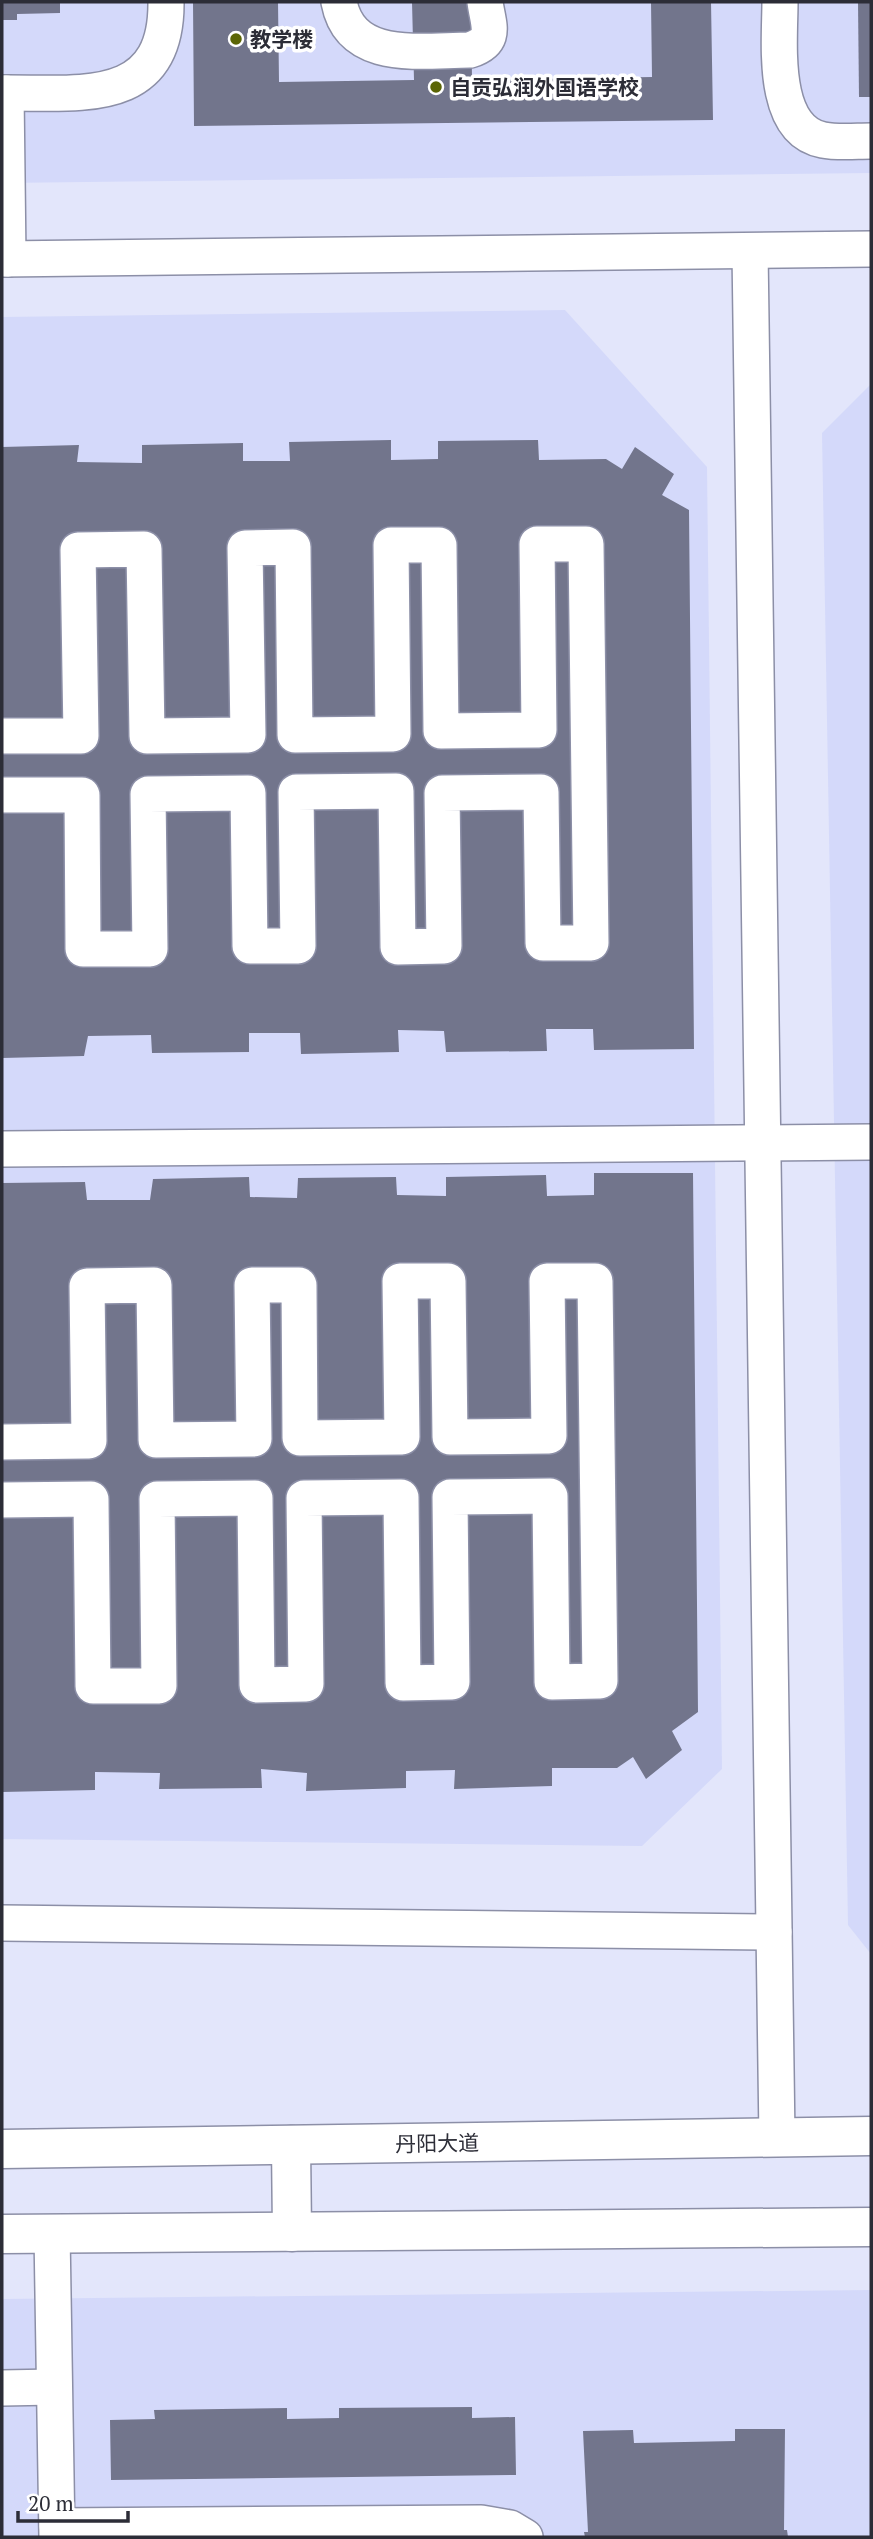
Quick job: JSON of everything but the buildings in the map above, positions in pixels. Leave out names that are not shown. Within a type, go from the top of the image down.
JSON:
[{"type":"main road","name":"丹阳大道","points":[[2,2149],[871,2136]]},
{"type":"main road","points":[[291,2145],[292,2232]]},
{"type":"main road","points":[[2,2234],[871,2227]]},
{"type":"street","points":[[166,2],[166,31],[156,56],[142,72],[125,84],[87,92],[4,93],[5,258],[871,249]]},
{"type":"street","points":[[339,2],[350,30],[367,44],[384,50],[470,50],[482,47],[488,38],[490,23],[485,2]]},
{"type":"street","points":[[780,2],[781,84],[791,116],[804,131],[820,140],[871,141]]},
{"type":"street","points":[[750,251],[777,2138]]},
{"type":"street","points":[[2,736],[81,736],[78,550],[131,549],[145,549],[146,736],[248,735],[245,548],[293,547],[295,735],[393,734],[391,545],[439,545],[441,731],[540,730],[537,544],[586,544],[591,943],[543,943],[541,792],[442,793],[444,946],[410,947],[398,947],[396,791],[296,792],[298,946],[250,946],[248,793],[148,794],[150,949],[83,949],[82,795],[2,795]]},
{"type":"street","points":[[2,1149],[871,1142]]},
{"type":"street","points":[[2,1442],[89,1441],[87,1286],[141,1285],[154,1285],[156,1440],[254,1440],[252,1285],[299,1285],[300,1438],[402,1437],[400,1281],[448,1281],[450,1437],[549,1436],[547,1281],[596,1281],[600,1681],[552,1682],[550,1496],[450,1497],[452,1682],[403,1683],[401,1497],[304,1498],[306,1684],[257,1685],[255,1498],[157,1499],[159,1686],[93,1686],[91,1499],[2,1500]]},
{"type":"street","points":[[2,1923],[774,1932]]},
{"type":"street","points":[[52,2233],[57,2532],[281,2531],[481,2523],[510,2528],[525,2537]]},
{"type":"street","points":[[2,2388],[54,2387]]},
{"type":"shaded area","name":"自贡弘润外国语学校","points":[[2,2],[871,2],[871,173],[2,183]]},
{"type":"shaded area","points":[[565,310],[707,467],[722,1769],[642,1846],[2,1839],[2,317]]},
{"type":"shaded area","points":[[871,384],[871,1954],[848,1925],[822,433]]},
{"type":"shaded area","points":[[871,2290],[871,2537],[2,2537],[2,2299]]},
{"type":"place","name":"教学楼","points":[[236,39]]},
{"type":"place","name":"自贡弘润外国语学校","points":[[436,87]]}]
